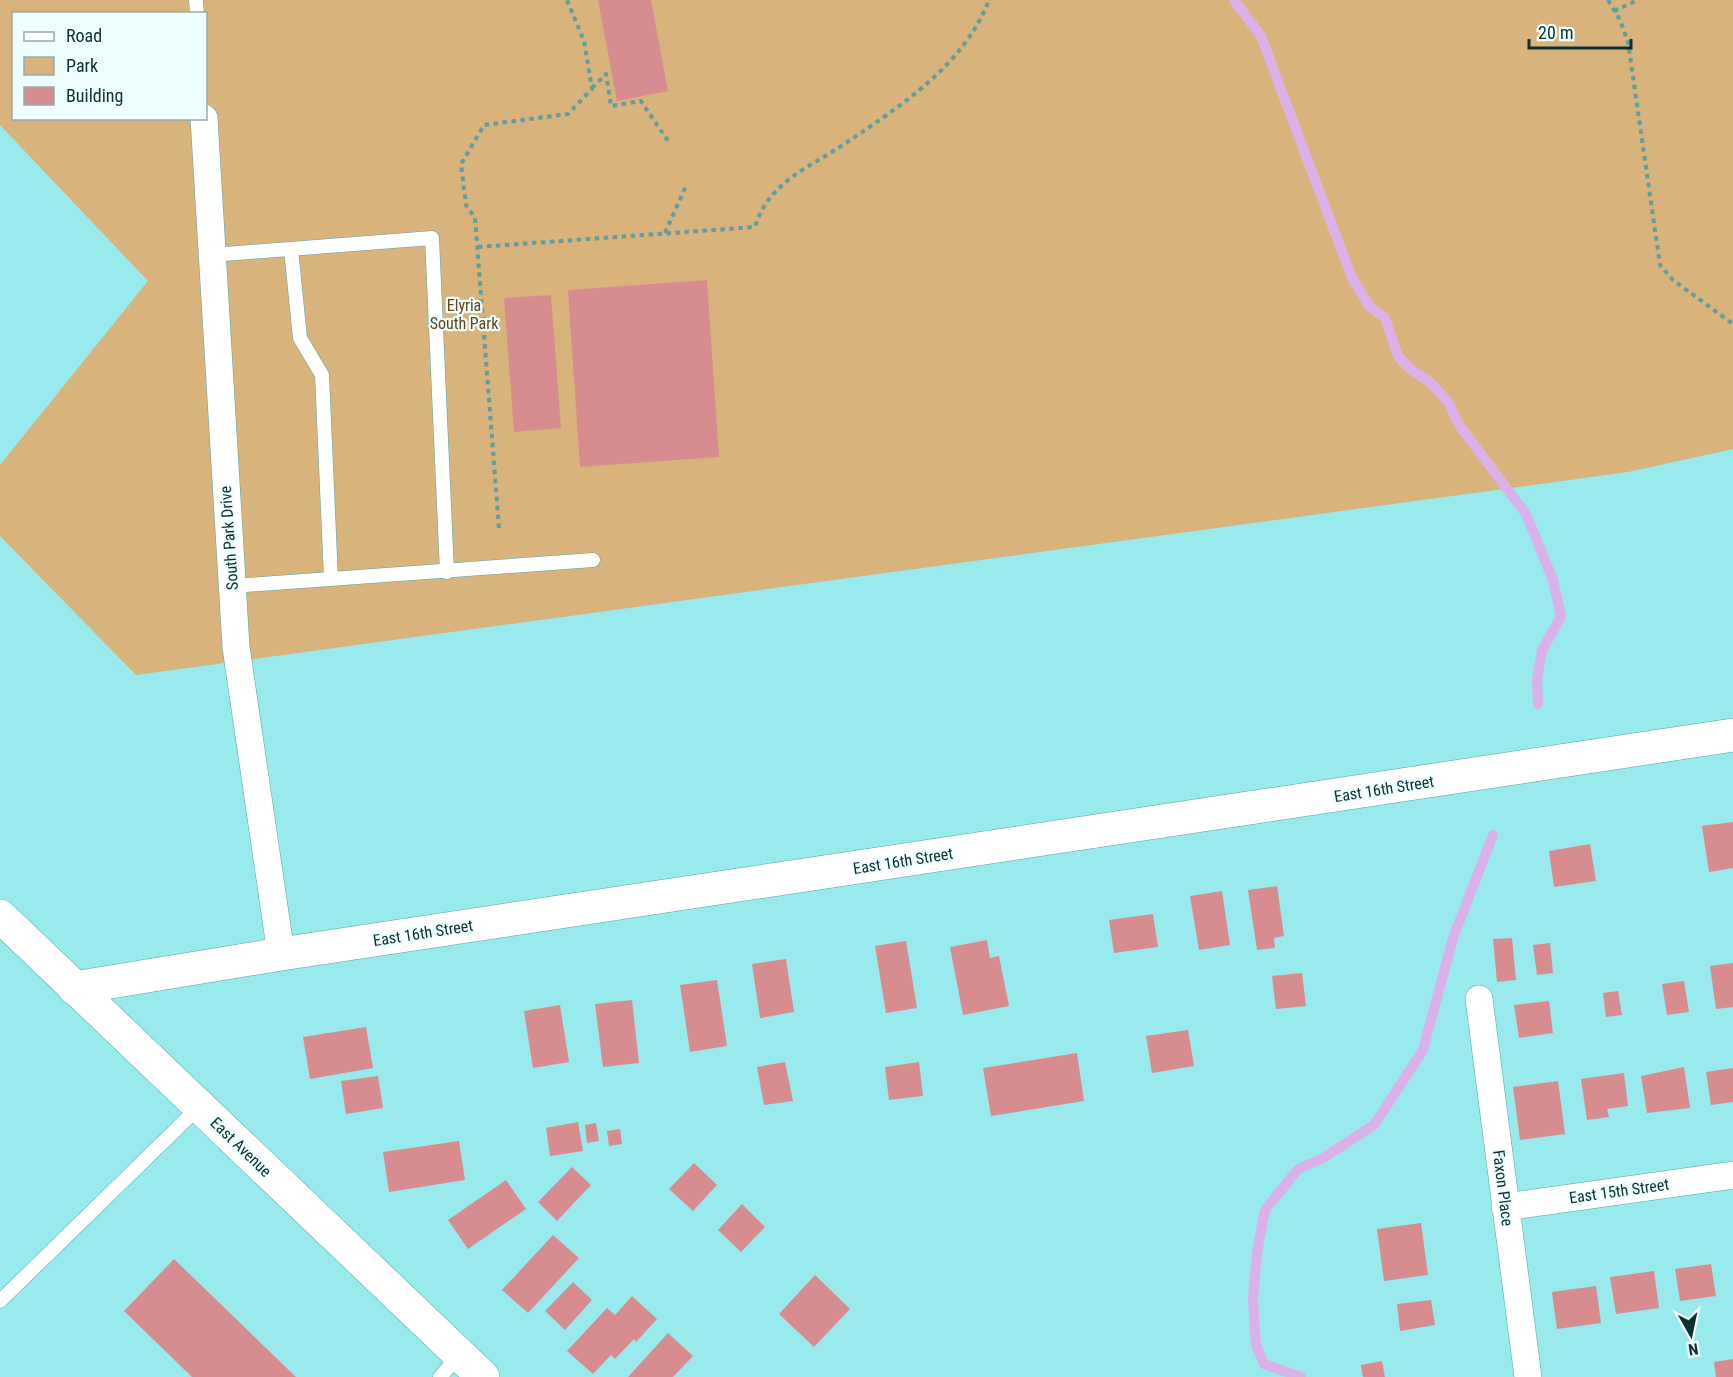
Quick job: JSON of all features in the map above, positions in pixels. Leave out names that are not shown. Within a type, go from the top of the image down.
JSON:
[{"type":"street","name":"South Park Drive","points":[[204,120],[236,647],[281,954]]},
{"type":"street","name":"East 16th Street","points":[[74,988],[281,954],[1733,735]]},
{"type":"street","name":"East Avenue","points":[[0,916],[199,1107],[450,1366],[483,1377]]},
{"type":"street","name":"Faxon Place","points":[[1479,999],[1528,1377]]},
{"type":"street","name":"East 15th Street","points":[[1505,1207],[1733,1176]]},
{"type":"lane","points":[[212,255],[432,238],[447,572]]},
{"type":"lane","points":[[291,249],[300,338],[322,375],[331,579]]},
{"type":"lane","points":[[232,586],[593,560]]},
{"type":"lane","points":[[0,1300],[199,1107]]},
{"type":"path","points":[[567,0],[584,41],[592,89]]},
{"type":"path","points":[[478,247],[755,227],[761,207],[788,180],[845,143],[935,78],[966,43],[981,21],[989,0]]},
{"type":"path","points":[[1608,0],[1628,42],[1660,265],[1673,280],[1733,324]]},
{"type":"path","points":[[1614,11],[1638,0]]},
{"type":"path","points":[[499,528],[476,218],[466,205],[461,164],[483,125],[568,114],[606,74],[611,106],[641,101],[670,144]]},
{"type":"path","points":[[665,233],[686,186]]},
{"type":"green space","name":"Elyria South Park","points":[[0,0],[1733,0],[1733,449],[1628,472],[136,675],[0,536],[0,465],[148,281],[0,125]]},
{"type":"building","points":[[598,0],[651,0],[668,91],[617,101]]},
{"type":"building","points":[[707,280],[719,457],[580,467],[568,290]]},
{"type":"building","points":[[551,295],[561,428],[514,432],[504,298]]},
{"type":"building","points":[[1733,822],[1733,868],[1709,872],[1702,826]]},
{"type":"building","points":[[1590,844],[1596,881],[1554,887],[1549,851]]},
{"type":"building","points":[[1277,886],[1284,936],[1274,938],[1275,948],[1257,950],[1248,890]]},
{"type":"building","points":[[1222,891],[1230,945],[1199,950],[1190,896]]},
{"type":"building","points":[[1153,914],[1158,947],[1114,953],[1109,920]]},
{"type":"building","points":[[1512,938],[1516,980],[1497,982],[1493,939]]},
{"type":"building","points":[[987,940],[990,958],[999,956],[1009,1006],[963,1015],[950,947]]},
{"type":"building","points":[[906,941],[917,1008],[886,1013],[875,946]]},
{"type":"building","points":[[1550,943],[1553,973],[1537,975],[1533,945]]},
{"type":"building","points":[[786,959],[794,1012],[760,1018],[752,964]]},
{"type":"building","points":[[1733,963],[1733,1007],[1716,1009],[1710,966]]},
{"type":"building","points":[[1302,973],[1306,1006],[1276,1009],[1272,976]]},
{"type":"building","points":[[717,980],[727,1046],[690,1052],[680,985]]},
{"type":"building","points":[[1684,981],[1689,1012],[1667,1015],[1662,984]]},
{"type":"building","points":[[1618,991],[1622,1015],[1606,1017],[1603,993]]},
{"type":"building","points":[[632,1000],[639,1063],[603,1067],[595,1004]]},
{"type":"building","points":[[1549,1001],[1553,1033],[1519,1038],[1514,1005]]},
{"type":"building","points":[[560,1005],[569,1062],[533,1068],[524,1011]]},
{"type":"building","points":[[366,1027],[373,1068],[310,1079],[303,1037]]},
{"type":"building","points":[[1188,1030],[1194,1066],[1152,1073],[1146,1036]]},
{"type":"building","points":[[1077,1053],[1084,1101],[991,1116],[983,1068]]},
{"type":"building","points":[[785,1062],[793,1101],[764,1105],[757,1067]]},
{"type":"building","points":[[919,1062],[923,1096],[889,1100],[885,1067]]},
{"type":"building","points":[[1684,1067],[1690,1108],[1647,1113],[1641,1076]]},
{"type":"building","points":[[1733,1068],[1733,1102],[1711,1105],[1706,1072]]},
{"type":"building","points":[[1624,1073],[1628,1106],[1607,1109],[1609,1117],[1587,1120],[1581,1079]]},
{"type":"building","points":[[378,1076],[383,1108],[346,1114],[341,1081]]},
{"type":"building","points":[[1558,1081],[1565,1134],[1520,1140],[1513,1087]]},
{"type":"building","points":[[578,1122],[583,1151],[550,1156],[546,1128]]},
{"type":"building","points":[[596,1123],[599,1141],[587,1143],[585,1125]]},
{"type":"building","points":[[620,1129],[622,1144],[609,1146],[607,1131]]},
{"type":"building","points":[[459,1141],[465,1180],[389,1192],[383,1152]]},
{"type":"building","points":[[694,1163],[717,1185],[693,1211],[669,1189]]},
{"type":"building","points":[[572,1167],[591,1185],[557,1221],[538,1202]]},
{"type":"building","points":[[506,1180],[526,1209],[468,1249],[448,1220]]},
{"type":"building","points":[[742,1204],[765,1227],[741,1252],[718,1230]]},
{"type":"building","points":[[1421,1223],[1428,1275],[1384,1281],[1377,1229]]},
{"type":"building","points":[[553,1235],[579,1258],[528,1313],[502,1290]]},
{"type":"building","points":[[174,1259],[296,1377],[192,1377],[124,1311]]},
{"type":"building","points":[[1711,1264],[1716,1296],[1680,1301],[1675,1269]]},
{"type":"building","points":[[1654,1271],[1659,1308],[1616,1314],[1610,1277]]},
{"type":"building","points":[[815,1275],[850,1309],[814,1347],[779,1314]]},
{"type":"building","points":[[573,1282],[592,1300],[565,1330],[545,1311]]},
{"type":"building","points":[[1596,1286],[1601,1323],[1557,1329],[1552,1292]]},
{"type":"building","points":[[632,1296],[657,1319],[636,1342],[634,1339],[615,1359],[611,1355],[593,1374],[567,1351],[607,1308],[615,1315]]},
{"type":"building","points":[[1431,1300],[1435,1325],[1400,1331],[1397,1304]]},
{"type":"building","points":[[668,1333],[693,1356],[673,1377],[628,1377]]},
{"type":"building","points":[[1733,1359],[1733,1377],[1716,1377],[1714,1362]]},
{"type":"building","points":[[1382,1361],[1385,1377],[1363,1377],[1361,1365]]},
{"type":"waterway","points":[[1234,0],[1261,36],[1352,278],[1370,307],[1385,318],[1398,356],[1409,368],[1431,383],[1448,402],[1459,425],[1526,514],[1553,580],[1561,617],[1542,650],[1537,679],[1538,704]]},
{"type":"waterway","points":[[1301,1377],[1264,1364],[1256,1345],[1253,1299],[1257,1253],[1265,1210],[1298,1169],[1323,1158],[1374,1125],[1423,1050],[1453,938],[1493,835]]}]
